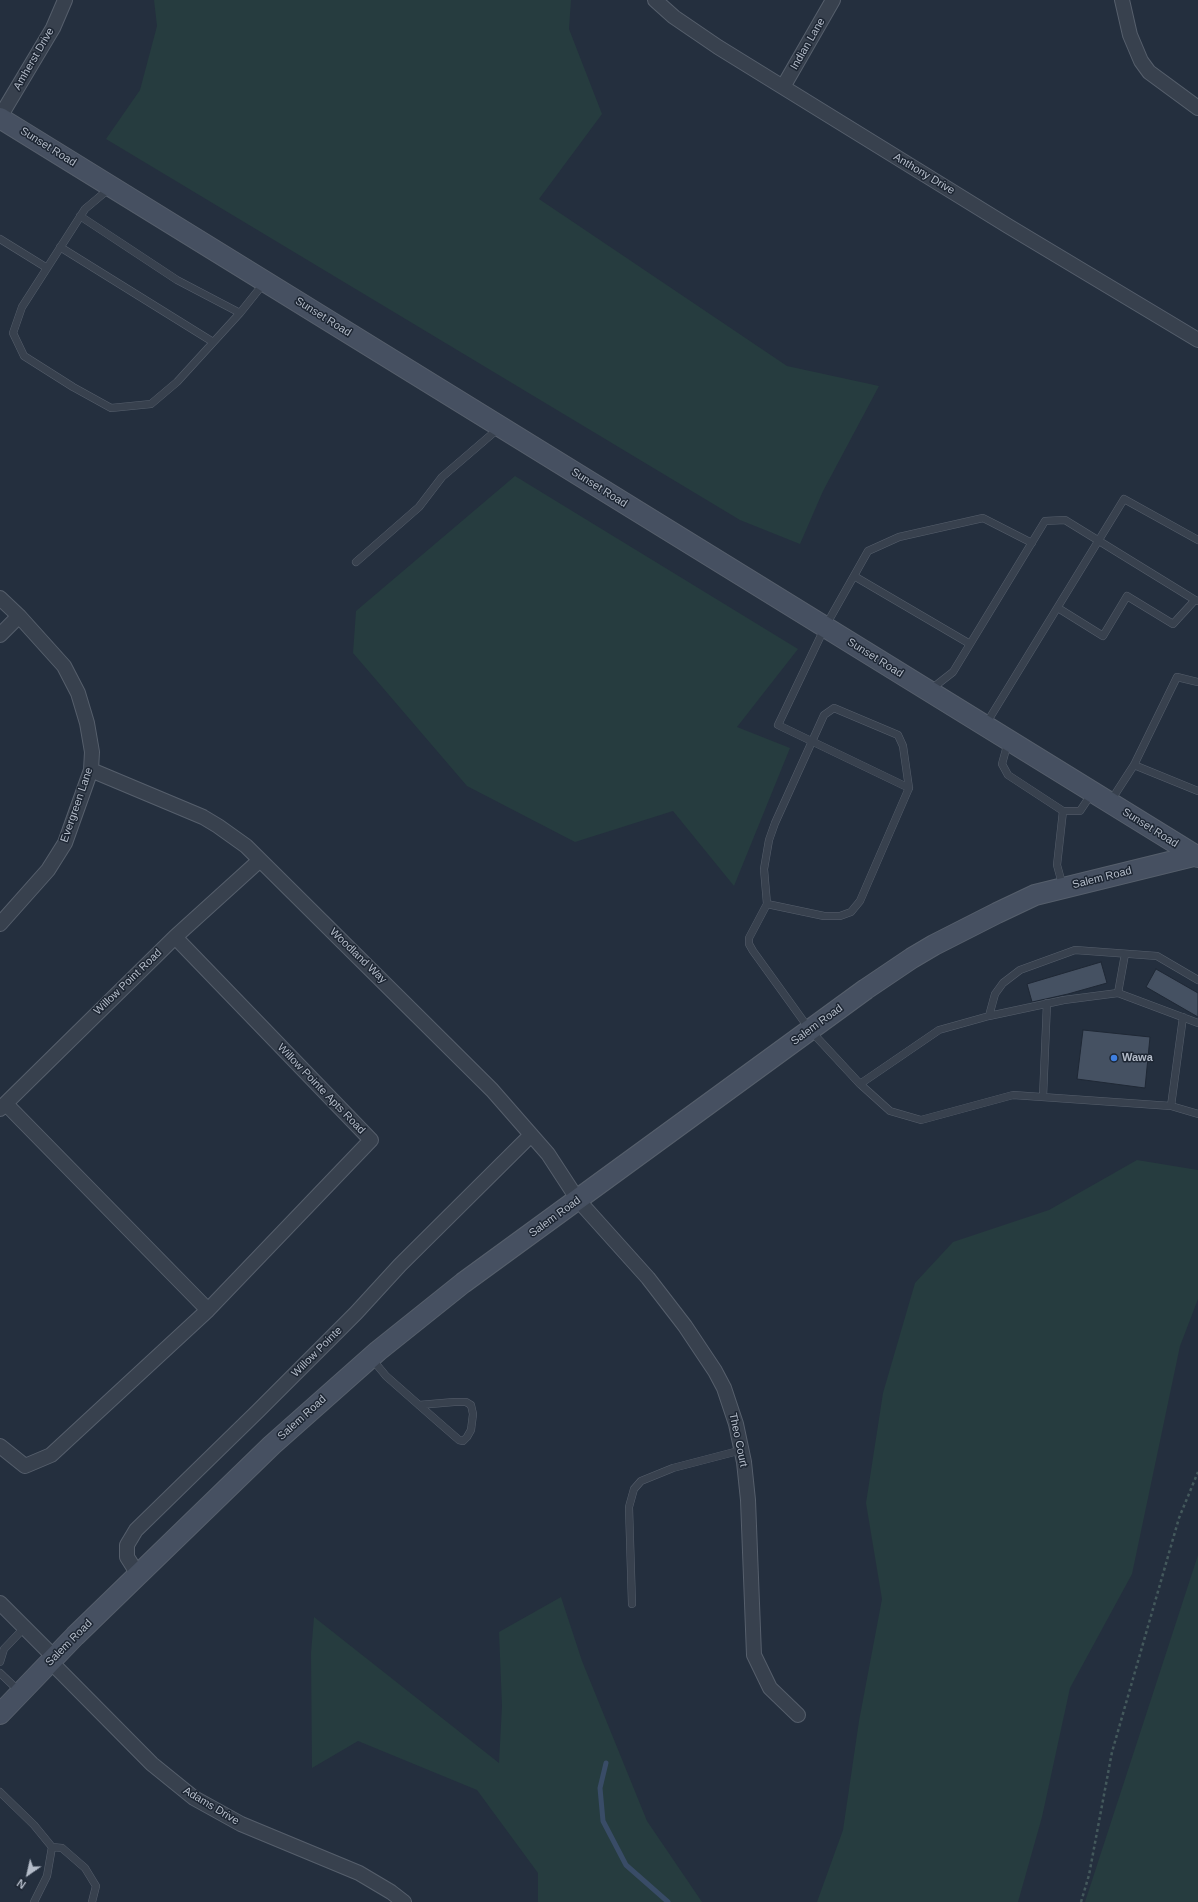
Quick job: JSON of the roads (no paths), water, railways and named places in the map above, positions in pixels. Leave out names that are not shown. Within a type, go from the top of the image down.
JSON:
[{"type":"street","name":"Amherst Drive","points":[[0,117],[53,28],[65,0]]},
{"type":"street","name":"Anthony Drive","points":[[655,0],[674,17],[718,47],[1008,226],[1198,340]]},
{"type":"street","name":"Indian Lane","points":[[783,87],[833,0]]},
{"type":"street","points":[[1122,0],[1130,35],[1141,61],[1149,72],[1198,108]]},
{"type":"street","name":"Sunset Road","points":[[0,117],[1197,856]]},
{"type":"street","name":"Evergreen Lane","points":[[0,598],[19,616],[64,666],[78,693],[90,738],[92,752],[91,770],[71,829],[58,856],[36,884],[0,924]]},
{"type":"street","points":[[0,635],[19,616]]},
{"type":"street","name":"Woodland Way","points":[[91,770],[203,817],[232,836],[260,860],[492,1090],[548,1154],[578,1200]]},
{"type":"street","name":"Salem Road","points":[[0,1714],[272,1445],[371,1357],[464,1283],[889,973],[934,945],[1017,903],[1063,888],[1197,856]]},
{"type":"street","name":"Willow Point Road","points":[[3,1107],[175,937],[260,860]]},
{"type":"street","name":"Willow Pointe Apts Road","points":[[175,937],[371,1140],[208,1310]]},
{"type":"street","points":[[0,1446],[25,1466],[51,1455],[208,1310],[3,1107]]},
{"type":"street","name":"Willow Pointe","points":[[139,1576],[127,1557],[127,1545],[136,1530],[356,1313],[406,1259],[531,1135]]},
{"type":"street","name":"Theo Court","points":[[578,1200],[648,1278],[695,1340],[716,1371],[724,1388],[736,1424],[742,1450],[748,1500],[754,1655],[770,1688],[798,1715]]},
{"type":"street","name":"Adams Drive","points":[[0,1603],[25,1627],[53,1660],[152,1764],[194,1798],[241,1824],[359,1873],[391,1892],[404,1902]]},
{"type":"lane","points":[[112,186],[85,209],[80,216],[22,307],[13,333],[24,356],[73,387],[111,408],[151,404],[177,382],[240,313],[265,281]]},
{"type":"lane","points":[[80,216],[177,280],[240,313]]},
{"type":"lane","points":[[0,239],[47,268]]},
{"type":"lane","points":[[60,247],[214,342]]},
{"type":"lane","points":[[356,562],[420,507],[442,477],[500,427]]},
{"type":"lane","points":[[985,725],[1124,499],[1198,540]]},
{"type":"lane","points":[[909,788],[778,725],[825,627],[868,551],[899,537],[983,518],[1032,543]]},
{"type":"lane","points":[[928,691],[953,672],[1045,521],[1065,520],[1196,601],[1173,624],[1127,596],[1103,636],[1058,608]]},
{"type":"lane","points":[[854,576],[970,644]]},
{"type":"lane","points":[[1110,803],[1134,765],[1177,677],[1198,682]]},
{"type":"lane","points":[[767,904],[824,916],[840,916],[851,912],[860,901],[909,788],[903,746],[898,735],[834,708],[824,715],[774,823],[769,840],[764,869],[767,904],[749,938],[749,944],[810,1030],[860,1084],[890,1111],[921,1120],[1013,1095],[1171,1106],[1198,1114]]},
{"type":"lane","points":[[1008,740],[1002,764],[1008,776],[1063,811],[1080,811],[1092,792]]},
{"type":"lane","points":[[1134,765],[1198,791]]},
{"type":"lane","points":[[1063,811],[1057,865],[1063,888]]},
{"type":"lane","points":[[989,1016],[995,994],[1003,983],[1020,970],[1075,950],[1156,956],[1198,980]]},
{"type":"lane","points":[[1118,993],[1125,954]]},
{"type":"lane","points":[[860,1084],[939,1030],[989,1016],[1047,1004],[1118,993],[1198,1023]]},
{"type":"lane","points":[[1043,1097],[1047,1004]]},
{"type":"lane","points":[[1171,1106],[1183,1017]]},
{"type":"lane","points":[[371,1357],[386,1376],[419,1405],[460,1440],[463,1441],[471,1430],[473,1414],[471,1405],[466,1402],[419,1405]]},
{"type":"lane","points":[[632,1604],[629,1507],[634,1489],[641,1481],[673,1468],[742,1450]]},
{"type":"lane","points":[[0,1662],[2,1647],[25,1627]]},
{"type":"lane","points":[[0,1673],[21,1693]]},
{"type":"lane","points":[[0,1792],[34,1825],[52,1847],[62,1848],[85,1868],[96,1886],[92,1902]]},
{"type":"lane","points":[[34,1902],[47,1876],[52,1847]]},
{"type":"waterway","points":[[606,1763],[600,1788],[603,1821],[626,1865],[668,1902]]},
{"type":"place","name":"Wawa","points":[[1114,1058]]}]
